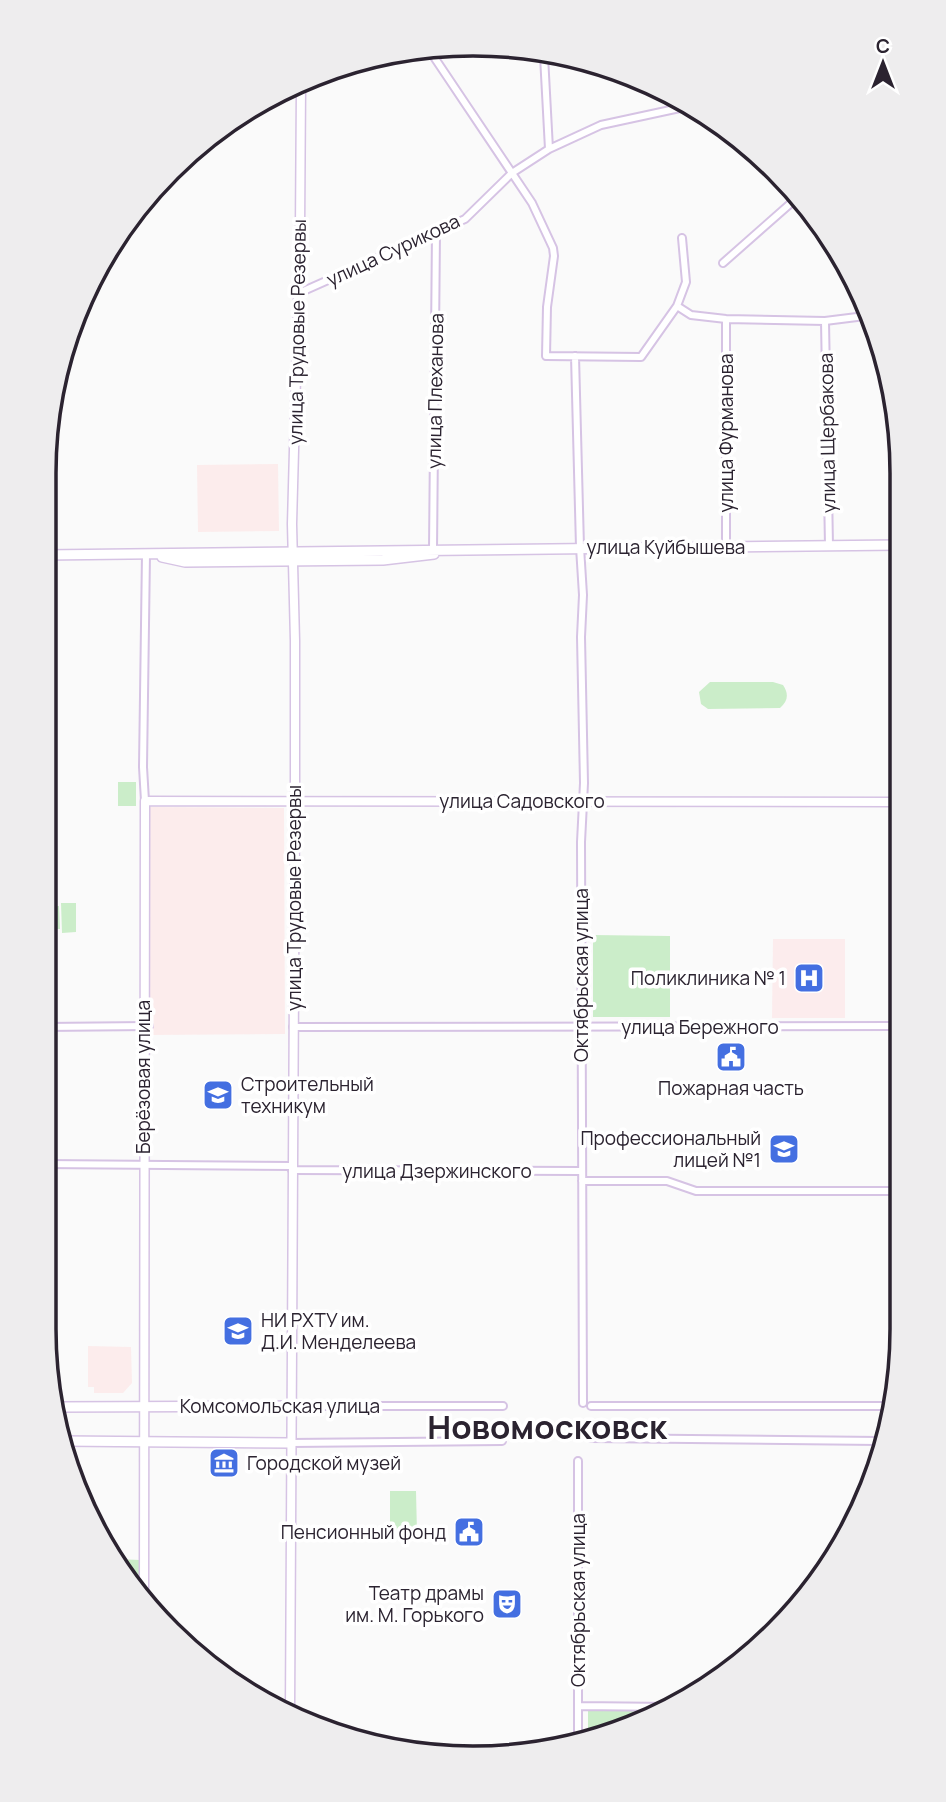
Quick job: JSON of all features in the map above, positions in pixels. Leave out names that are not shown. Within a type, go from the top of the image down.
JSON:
[{"type":"main road","name":"улица Куйбышева","points":[[292,557],[468,549],[890,544]]},
{"type":"main road","points":[[56,555],[146,554],[184,562],[292,557],[383,560],[468,549]]},
{"type":"main road","name":"Комсомольская улица","points":[[64,1408],[291,1406]]},
{"type":"main road","name":"Комсомольская улица","points":[[71,1441],[291,1443]]},
{"type":"street","points":[[435,58],[532,203],[554,252],[547,307],[546,356],[641,357],[677,306],[687,282],[682,237]]},
{"type":"street","points":[[544,63],[549,149]]},
{"type":"street","name":"улица Трудовые Резервы","points":[[290,1703],[295,801],[292,557],[301,94]]},
{"type":"street","name":"улица Сурикова","points":[[299,293],[465,219],[512,173],[549,149],[601,125],[676,109]]},
{"type":"street","points":[[723,263],[791,203]]},
{"type":"street","name":"улица Плеханова","points":[[433,550],[436,232]]},
{"type":"street","points":[[677,306],[691,315],[726,319],[825,321],[859,316]]},
{"type":"street","name":"улица Фурманова","points":[[726,319],[726,547]]},
{"type":"street","name":"улица Щербакова","points":[[825,321],[829,546]]},
{"type":"street","name":"Октябрьская улица","points":[[575,356],[583,595],[583,1403]]},
{"type":"street","name":"Берёзовая улица","points":[[144,1585],[143,1164],[146,1026],[143,767],[146,554]]},
{"type":"street","name":"улица Садовского","points":[[145,801],[890,802]]},
{"type":"street","points":[[56,1027],[146,1026]]},
{"type":"street","name":"улица Бережного","points":[[293,1027],[890,1026]]},
{"type":"street","name":"улица Дзержинского","points":[[56,1164],[582,1171]]},
{"type":"street","points":[[582,1181],[667,1181],[696,1191],[890,1191]]},
{"type":"street","name":"Комсомольская улица","points":[[291,1406],[503,1406]]},
{"type":"street","points":[[591,1406],[883,1406]]},
{"type":"street","points":[[591,1438],[875,1441]]},
{"type":"street","name":"Комсомольская улица","points":[[291,1443],[502,1441]]},
{"type":"street","name":"Октябрьская улица","points":[[578,1461],[578,1733]]},
{"type":"street","points":[[578,1706],[649,1707]]},
{"type":"shaded area","points":[[278,464],[279,531],[198,532],[197,465]]},
{"type":"shaded area","points":[[150,807],[284,808],[285,1034],[149,1035]]},
{"type":"shaded area","name":"Поликлиника № 1","points":[[773,939],[845,939],[845,1018],[772,1018]]},
{"type":"shaded area","points":[[88,1346],[131,1347],[132,1383],[123,1393],[94,1393],[94,1387],[88,1387]]},
{"type":"green space","points":[[710,682],[773,682],[783,685],[787,697],[780,708],[708,709],[701,704],[699,692]]},
{"type":"green space","points":[[118,782],[136,782],[136,806],[118,806]]},
{"type":"green space","points":[[61,903],[76,903],[76,932],[62,933]]},
{"type":"green space","points":[[56,906],[59,906],[60,929],[56,929]]},
{"type":"green space","points":[[593,935],[670,936],[670,1017],[593,1017]]},
{"type":"green space","points":[[390,1491],[416,1491],[417,1533],[390,1533]]},
{"type":"green space","points":[[125,1559],[140,1560],[141,1581]]},
{"type":"green space","points":[[588,1709],[644,1709],[607,1724],[588,1730]]},
{"type":"place","name":"Поликлиника № 1","points":[[809,978]]},
{"type":"place","name":"Пожарная часть","points":[[731,1057]]},
{"type":"place","name":"Строительный техникум","points":[[218,1095]]},
{"type":"place","name":"Профессиональный лицей №1","points":[[784,1149]]},
{"type":"place","name":"НИ РХТУ им. Д.И. Менделеева","points":[[238,1331]]},
{"type":"place","name":"Городской музей","points":[[224,1463]]},
{"type":"place","name":"Пенсионный фонд","points":[[469,1532]]},
{"type":"place","name":"Театр драмы им. М. Горького","points":[[507,1604]]},
{"type":"district","name":"Новомосковск","points":[[547,1426]]}]
